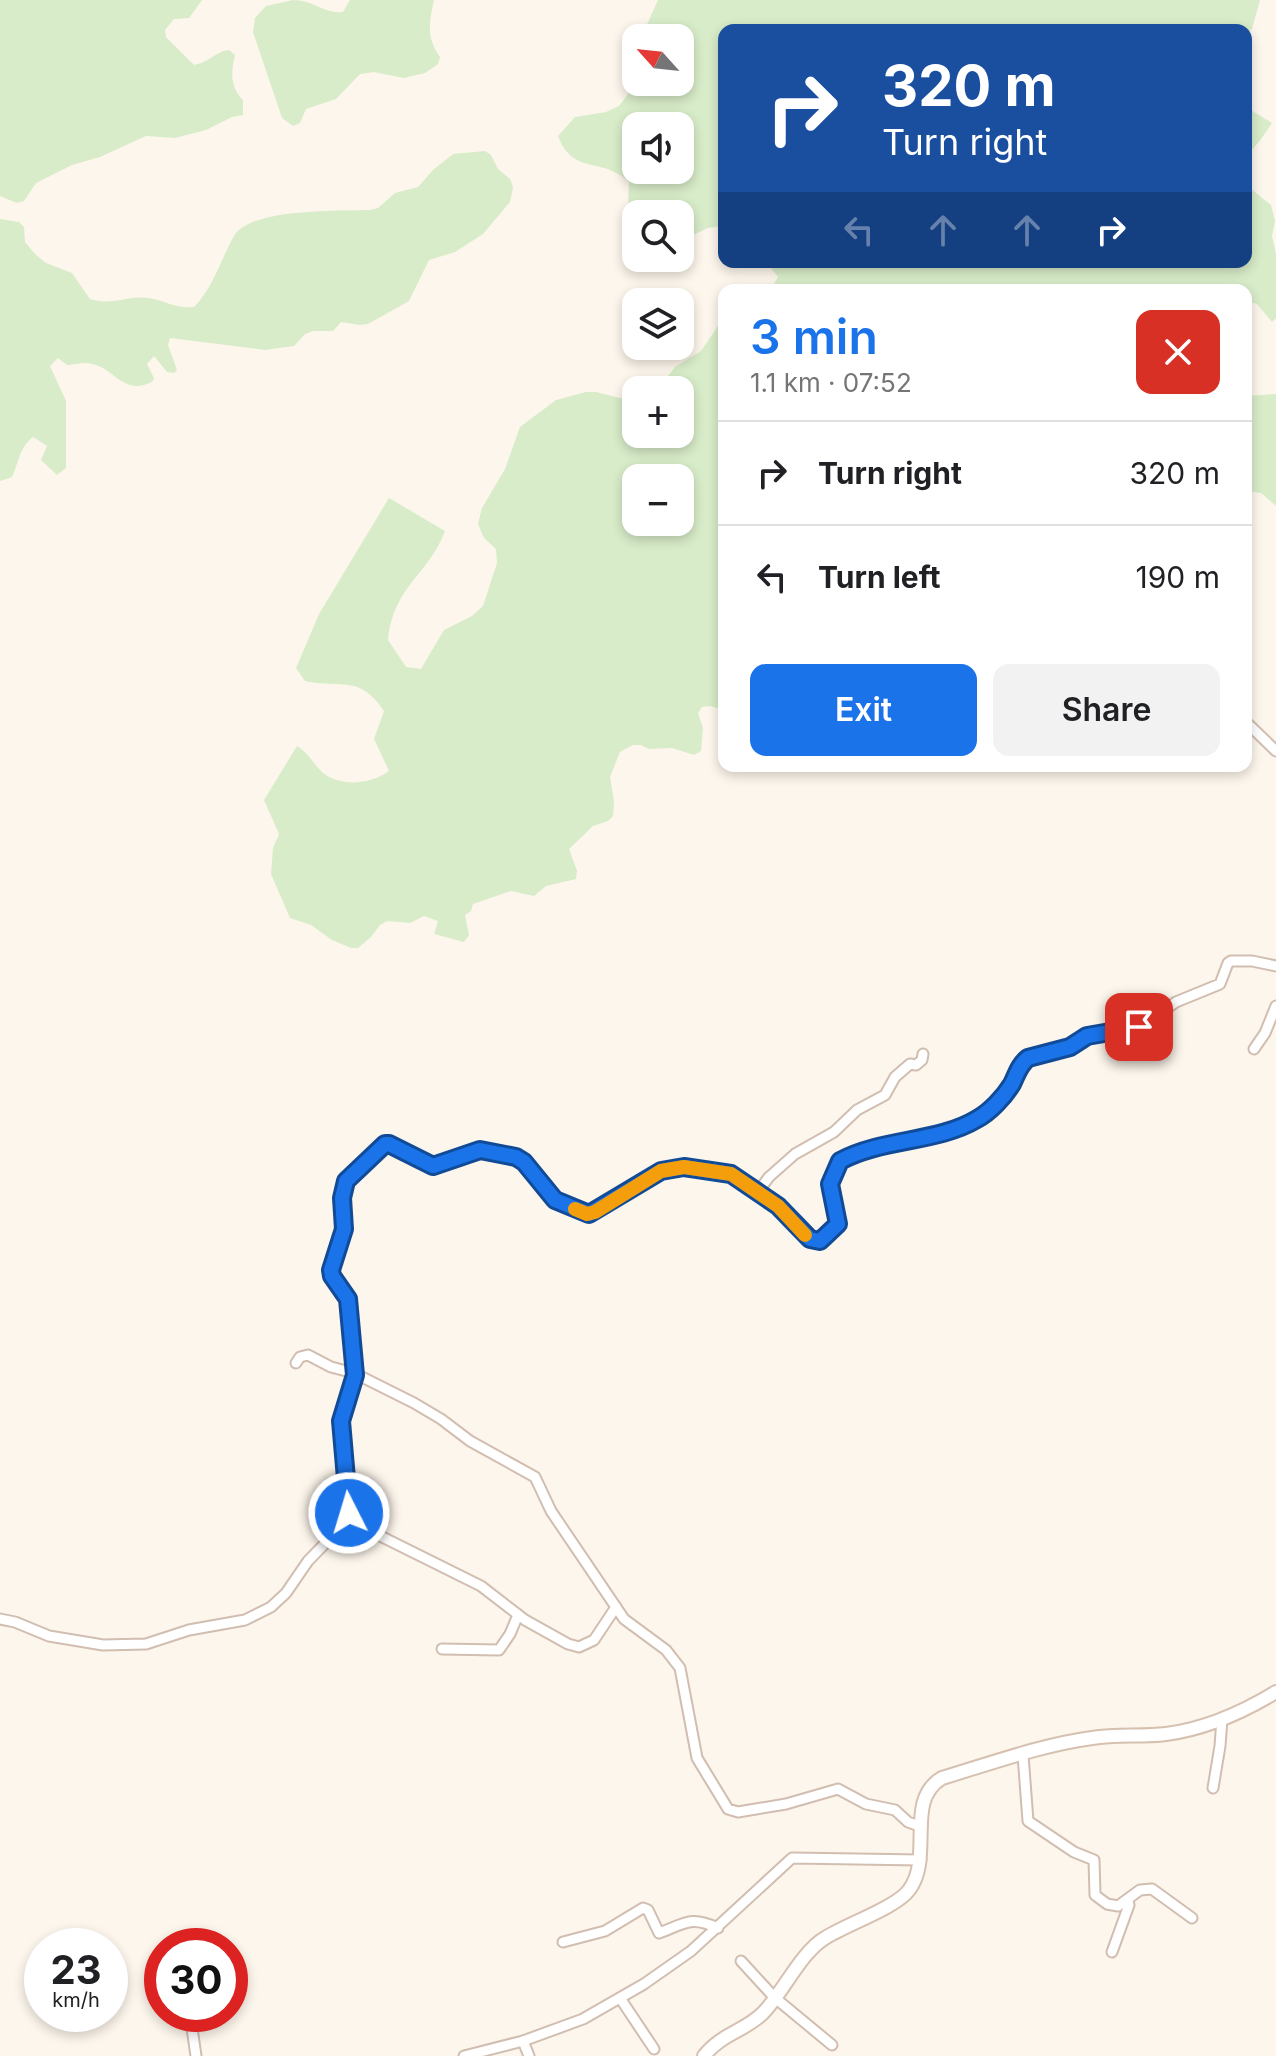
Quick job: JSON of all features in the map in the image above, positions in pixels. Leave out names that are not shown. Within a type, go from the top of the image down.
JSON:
[{"type":"street","points":[[1252,728],[1276,751]]},
{"type":"street","points":[[0,1619],[49,1636],[103,1645],[146,1644],[189,1630],[245,1620],[279,1601],[308,1561],[346,1519],[350,1507],[341,1421],[354,1373],[348,1299],[332,1276],[331,1264],[344,1229],[342,1198],[346,1181],[386,1143],[433,1166],[480,1150],[516,1157],[524,1162],[555,1200],[589,1214],[661,1171],[677,1167],[726,1172],[778,1206],[810,1239],[820,1241],[838,1224],[830,1184],[840,1161],[871,1148],[965,1126],[1000,1100],[1025,1059],[1070,1047],[1087,1036],[1139,1027],[1176,1002],[1220,984],[1231,961],[1276,966]]},
{"type":"street","points":[[1254,1049],[1265,1033],[1276,1006]]},
{"type":"street","points":[[757,1193],[769,1177],[795,1154],[834,1132],[857,1110],[887,1093],[895,1077],[910,1064],[916,1065],[923,1054]]},
{"type":"street","points":[[296,1363],[300,1357],[308,1355],[331,1367],[354,1373],[435,1415],[470,1441],[535,1477],[551,1511],[624,1619],[666,1650],[680,1668],[697,1758],[727,1808],[732,1811],[786,1804],[838,1789],[866,1804],[895,1810],[908,1822],[922,1827]]},
{"type":"street","points":[[346,1519],[481,1586],[518,1615],[568,1644],[579,1647],[594,1640],[616,1607]]},
{"type":"street","points":[[442,1649],[499,1650],[518,1615]]},
{"type":"street","points":[[704,2056],[720,2040],[756,2019],[819,1942],[908,1893],[921,1860],[925,1796],[934,1783],[1059,1744],[1096,1737],[1182,1731],[1222,1719],[1276,1692]]},
{"type":"street","points":[[1213,1788],[1222,1719]]},
{"type":"street","points":[[1023,1755],[1030,1824],[1074,1852],[1094,1860],[1095,1895],[1100,1900],[1113,1906],[1122,1905],[1140,1890],[1152,1889],[1192,1918]]},
{"type":"street","points":[[464,2056],[523,2041],[583,2019],[620,1998],[691,1951],[792,1858],[921,1860]]},
{"type":"street","points":[[1112,1952],[1128,1901]]},
{"type":"street","points":[[563,1942],[605,1931],[645,1907],[659,1933],[682,1922],[697,1920],[718,1928]]},
{"type":"street","points":[[741,1961],[774,1997],[832,2045]]},
{"type":"street","points":[[620,1998],[654,2049]]},
{"type":"street","points":[[193,2032],[196,2056]]},
{"type":"street","points":[[523,2041],[529,2056]]},
{"type":"green space","points":[[0,0],[202,0],[189,18],[174,19],[165,30],[166,37],[194,65],[224,51],[229,50],[235,55],[233,79],[243,100],[243,115],[175,138],[146,136],[100,157],[72,165],[36,183],[24,201],[17,203],[0,196]]},
{"type":"green space","points":[[293,0],[343,12],[350,0],[434,0],[430,30],[432,43],[440,57],[438,64],[425,73],[404,78],[374,72],[360,74],[336,99],[306,109],[300,123],[293,126],[282,118],[253,32],[255,18],[266,6]]},
{"type":"green space","points":[[658,0],[1260,0],[1252,29],[1252,24],[718,24],[718,227],[694,234],[694,200],[628,200],[629,184],[694,184],[694,112],[622,112],[622,176],[609,169],[580,161],[564,148],[558,136],[575,117],[606,112],[619,106],[626,96],[694,96],[694,24],[647,24]]},
{"type":"green space","points":[[1252,111],[1272,123],[1252,149]]},
{"type":"green space","points":[[485,151],[510,179],[513,187],[510,202],[483,234],[455,252],[429,260],[409,301],[368,324],[341,322],[333,331],[305,334],[294,346],[265,350],[170,338],[168,345],[177,370],[167,372],[154,356],[147,364],[154,378],[141,386],[125,383],[96,365],[67,365],[58,358],[50,366],[66,401],[66,468],[57,475],[41,460],[47,446],[33,437],[22,451],[12,477],[0,481],[0,219],[19,222],[24,227],[25,242],[35,254],[46,263],[72,273],[90,299],[149,298],[176,306],[194,307],[212,282],[234,236],[243,227],[258,220],[296,213],[378,208],[395,193],[418,187],[453,154]]},
{"type":"green space","points":[[1252,190],[1271,205],[1275,221],[1272,236],[1276,254],[1276,318],[1272,322],[1257,304],[1252,303],[1252,284],[774,284],[778,277],[771,268],[1252,268]]},
{"type":"green space","points":[[718,326],[718,708],[702,707],[698,713],[703,728],[701,751],[694,755],[672,748],[649,749],[633,745],[620,752],[610,777],[613,816],[593,826],[569,849],[577,871],[576,879],[546,886],[534,896],[511,891],[473,904],[471,911],[465,915],[469,935],[464,942],[434,934],[438,921],[424,916],[410,923],[387,921],[358,948],[351,948],[332,940],[311,925],[290,918],[271,874],[273,848],[279,834],[264,800],[297,746],[326,775],[344,782],[363,782],[389,771],[374,739],[384,711],[375,699],[358,687],[305,681],[296,668],[319,614],[389,498],[445,531],[430,559],[404,593],[391,621],[388,640],[406,667],[421,669],[444,630],[472,616],[483,606],[497,563],[496,549],[484,538],[478,524],[482,508],[505,469],[520,427],[556,400],[596,392],[622,398],[622,448],[694,448],[694,376],[668,376],[686,360],[694,360],[694,355],[701,351]]},
{"type":"green space","points":[[1276,394],[1276,506],[1261,493],[1252,492],[1252,396]]},
{"type":"slow traffic","points":[[575,1209],[587,1214],[595,1212],[661,1171],[684,1167],[731,1174],[778,1206],[805,1235]]},
{"type":"route","points":[[349,1513],[341,1421],[355,1375],[348,1299],[332,1276],[331,1264],[342,1241],[342,1198],[346,1181],[386,1143],[433,1166],[480,1150],[516,1157],[524,1162],[555,1200],[589,1214],[670,1168],[726,1172],[778,1206],[810,1239],[820,1241],[838,1224],[830,1184],[840,1161],[871,1148],[965,1126],[1000,1100],[1028,1058],[1070,1047],[1087,1036],[1139,1027]]}]
